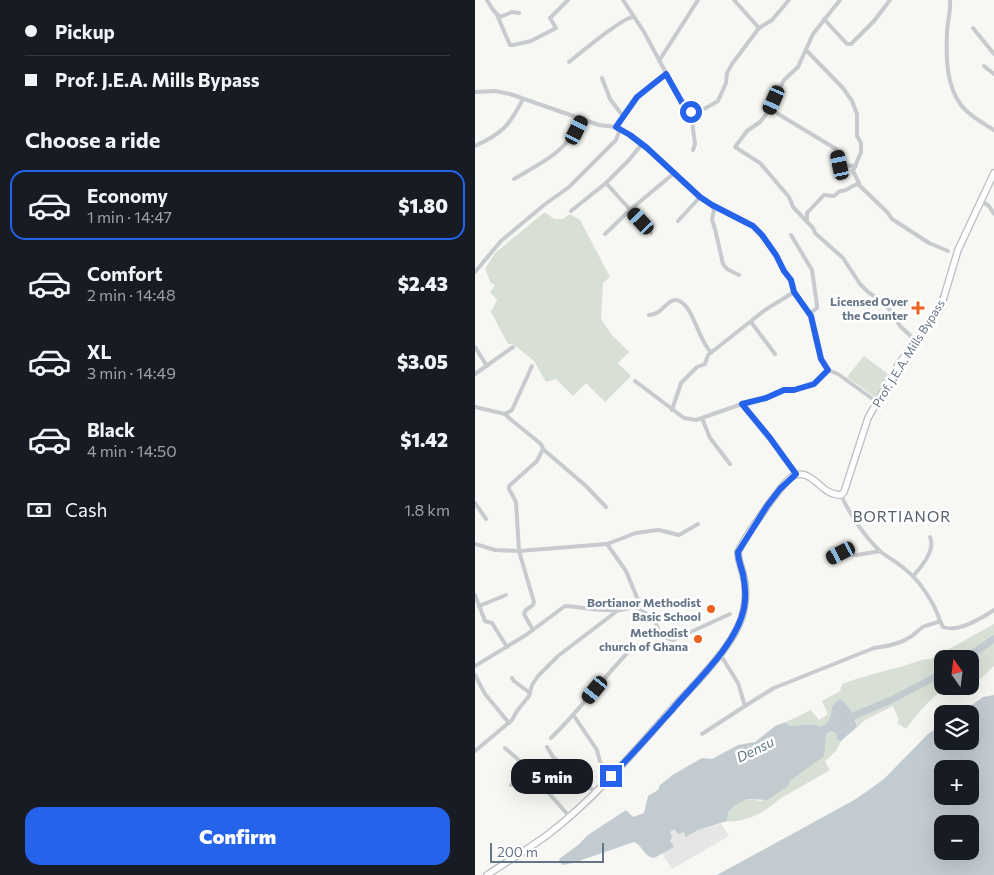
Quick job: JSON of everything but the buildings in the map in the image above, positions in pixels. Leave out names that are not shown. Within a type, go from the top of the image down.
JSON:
[{"type":"street","points":[[487,0],[497,15],[510,45],[513,46],[556,28],[550,18],[568,0]]},
{"type":"street","points":[[623,0],[638,22],[685,108],[691,112],[706,108],[718,101],[726,83],[727,73],[759,28],[772,20],[789,0]]},
{"type":"street","points":[[659,61],[698,0]]},
{"type":"street","points":[[735,0],[759,28]]},
{"type":"street","points":[[840,0],[813,34],[798,67],[783,80],[770,109],[760,122],[747,130],[735,147],[760,163],[789,197],[799,214],[807,221],[815,234],[843,258],[860,284],[868,292],[885,303],[900,326],[916,341]]},
{"type":"street","points":[[824,19],[847,44],[851,44],[874,21],[890,0]]},
{"type":"street","points":[[950,0],[947,66],[955,93],[966,111],[994,130]]},
{"type":"street","points":[[497,15],[503,16],[512,12],[519,13]]},
{"type":"street","points":[[569,62],[629,17],[633,17]]},
{"type":"street","points":[[973,28],[994,54]]},
{"type":"street","points":[[805,50],[843,88],[852,100],[857,114],[857,136],[861,144],[861,152],[853,171],[859,182],[858,184],[892,219],[929,243],[948,251]]},
{"type":"street","points":[[984,66],[994,74]]},
{"type":"street","points":[[616,127],[637,97],[666,74]]},
{"type":"street","points":[[602,78],[610,98],[623,116]]},
{"type":"street","points":[[475,92],[495,91],[510,94],[599,124],[616,127],[642,144],[700,197],[753,226],[776,255],[791,280],[794,292],[809,314],[821,359],[828,370],[838,374],[877,402]]},
{"type":"street","points":[[475,146],[494,137],[512,122],[523,99]]},
{"type":"street","points":[[770,109],[836,149],[840,165],[856,166]]},
{"type":"street","points":[[691,112],[695,144],[693,150]]},
{"type":"street","points":[[515,179],[563,148],[573,136],[583,118]]},
{"type":"street","points":[[475,272],[501,241],[569,187],[616,140],[619,132],[616,127]]},
{"type":"street","points":[[571,211],[606,183],[642,144]]},
{"type":"street","name":"Prof. J.E.A. Mills Bypass","points":[[841,495],[850,477],[860,438],[868,418],[898,365],[943,300],[958,250],[994,173]]},
{"type":"street","points":[[605,234],[673,174]]},
{"type":"street","points":[[606,183],[651,233]]},
{"type":"street","points":[[807,221],[807,213],[824,195],[834,196],[840,191],[843,192],[858,184]]},
{"type":"street","points":[[678,221],[700,197]]},
{"type":"street","points":[[981,201],[989,206],[994,214]]},
{"type":"street","points":[[712,205],[714,210],[712,219],[723,264],[727,269],[739,275]]},
{"type":"street","points":[[791,235],[814,274],[817,308],[809,314]]},
{"type":"street","points":[[672,410],[681,383],[697,368],[705,364],[708,354],[765,310],[794,292]]},
{"type":"street","points":[[649,315],[659,313],[671,301],[680,302],[693,317],[700,338],[711,352]]},
{"type":"street","points":[[751,322],[775,354]]},
{"type":"street","points":[[475,347],[487,366]]},
{"type":"street","points":[[475,374],[513,347]]},
{"type":"street","points":[[505,414],[512,410],[532,366]]},
{"type":"street","points":[[635,381],[672,410],[689,420],[702,418],[766,398],[784,390],[794,390],[814,384],[828,370]]},
{"type":"street","points":[[742,404],[796,474],[806,476],[831,494],[841,495],[847,507],[880,551],[913,576],[932,602],[943,627],[950,629],[975,623],[994,610]]},
{"type":"street","points":[[475,407],[505,414],[541,444],[543,449],[586,486],[606,507]]},
{"type":"street","points":[[702,418],[709,438],[731,464]]},
{"type":"street","points":[[533,630],[525,614],[526,610],[533,605],[533,602],[519,551],[516,502],[509,486],[537,460],[543,449]]},
{"type":"street","points":[[487,875],[549,833],[595,792],[636,750],[720,654],[737,627],[744,608],[743,576],[738,560],[740,548],[780,489],[796,474]]},
{"type":"street","points":[[475,503],[486,520]]},
{"type":"street","points":[[475,544],[495,550],[519,551],[607,544],[636,533],[650,531],[659,530],[679,535],[698,524]]},
{"type":"street","points":[[913,576],[932,548],[933,542],[930,536]]},
{"type":"street","points":[[475,666],[507,648],[565,606],[583,609],[619,610],[635,606],[638,600],[629,577],[607,544]]},
{"type":"street","points":[[831,558],[841,553],[857,555],[880,551]]},
{"type":"street","points":[[475,595],[485,621],[492,623],[507,648]]},
{"type":"street","points":[[479,606],[506,595]]},
{"type":"street","points":[[635,606],[650,616],[657,624],[659,633],[663,638],[673,640],[730,614]]},
{"type":"street","points":[[475,752],[509,723],[530,693],[538,676],[557,656],[619,610]]},
{"type":"street","points":[[702,734],[774,688],[874,648],[898,644],[924,626],[940,621]]},
{"type":"street","points":[[551,738],[574,716],[616,664],[631,649]]},
{"type":"street","points":[[720,654],[737,683],[745,706]]},
{"type":"street","points":[[475,675],[485,694],[509,723]]},
{"type":"street","points":[[512,678],[530,693]]},
{"type":"street","points":[[574,716],[597,750],[600,762],[611,776]]},
{"type":"street","points":[[547,747],[553,756],[595,792]]},
{"type":"street","points":[[505,748],[520,761],[522,772],[546,790],[569,816]]},
{"type":"street","points":[[511,784],[522,772]]},
{"type":"shaded area","points":[[545,212],[554,219],[563,219],[570,214],[580,220],[610,277],[603,283],[601,319],[611,334],[629,352],[618,363],[631,376],[605,402],[586,383],[573,396],[556,379],[546,382],[534,361],[513,344],[508,344],[491,312],[497,300],[490,292],[495,285],[491,283],[485,269],[495,253]]},
{"type":"shaded area","points":[[864,356],[888,374],[875,397],[847,377]]},
{"type":"shaded area","points":[[994,624],[994,666],[979,680],[979,650],[947,650]]},
{"type":"shaded area","points":[[934,657],[934,695],[937,695],[924,707],[906,729],[897,723],[899,720],[893,706],[865,720],[857,727],[856,720],[831,715],[828,723],[821,727],[810,724],[789,726],[786,722],[811,710],[819,720],[828,714],[822,701],[840,691],[842,684]]},
{"type":"shaded area","points":[[831,731],[836,733],[837,740],[841,741],[836,751],[825,761],[830,770],[778,800],[755,816],[741,821],[727,821],[728,813],[734,806],[747,799],[761,801],[787,787],[791,780],[800,772],[826,734]]},
{"type":"shaded area","points":[[721,824],[729,836],[672,869],[662,853],[674,847],[669,832],[674,829],[684,832],[687,837],[698,830]]},
{"type":"water","points":[[994,695],[994,875],[717,875],[856,799],[884,779],[934,730],[934,750],[979,750],[979,705],[972,705],[983,697]]},
{"type":"water","points":[[841,700],[852,712],[857,727],[841,741],[837,740],[836,733],[831,731],[826,734],[824,756],[791,780],[787,787],[767,800],[747,799],[734,806],[728,813],[727,821],[698,830],[686,837],[684,832],[678,834],[674,829],[670,832],[672,838],[670,840],[674,847],[654,858],[648,856],[634,842],[562,865],[559,859],[588,835],[626,810],[633,817],[644,813],[648,796],[658,790],[660,785],[674,774],[702,758],[712,759],[738,745],[755,742],[775,726],[786,722],[789,726],[810,724],[821,727],[829,719],[832,707],[837,701]]},
{"type":"waterway","name":"Densu","points":[[978,650],[994,639]]},
{"type":"waterway","name":"Densu","points":[[846,719],[891,700],[934,678]]},
{"type":"place","name":"Licensed Over the Counter","points":[[918,308]]},
{"type":"place","name":"Bortianor Methodist Basic School","points":[[711,609]]},
{"type":"place","name":"Methodist church of Ghana","points":[[698,639]]},
{"type":"district","name":"BORTIANOR","points":[[902,516]]},
{"type":"route","points":[[611,776],[720,654],[734,633],[744,608],[745,587],[741,565],[738,560],[738,552],[767,506],[789,479],[796,474],[742,404],[772,396],[784,390],[794,390],[814,384],[828,370],[821,359],[811,316],[800,302],[794,292],[791,280],[762,235],[753,226],[700,197],[679,177],[667,169],[647,148],[616,127],[637,97],[666,74],[685,108],[691,112]]}]
